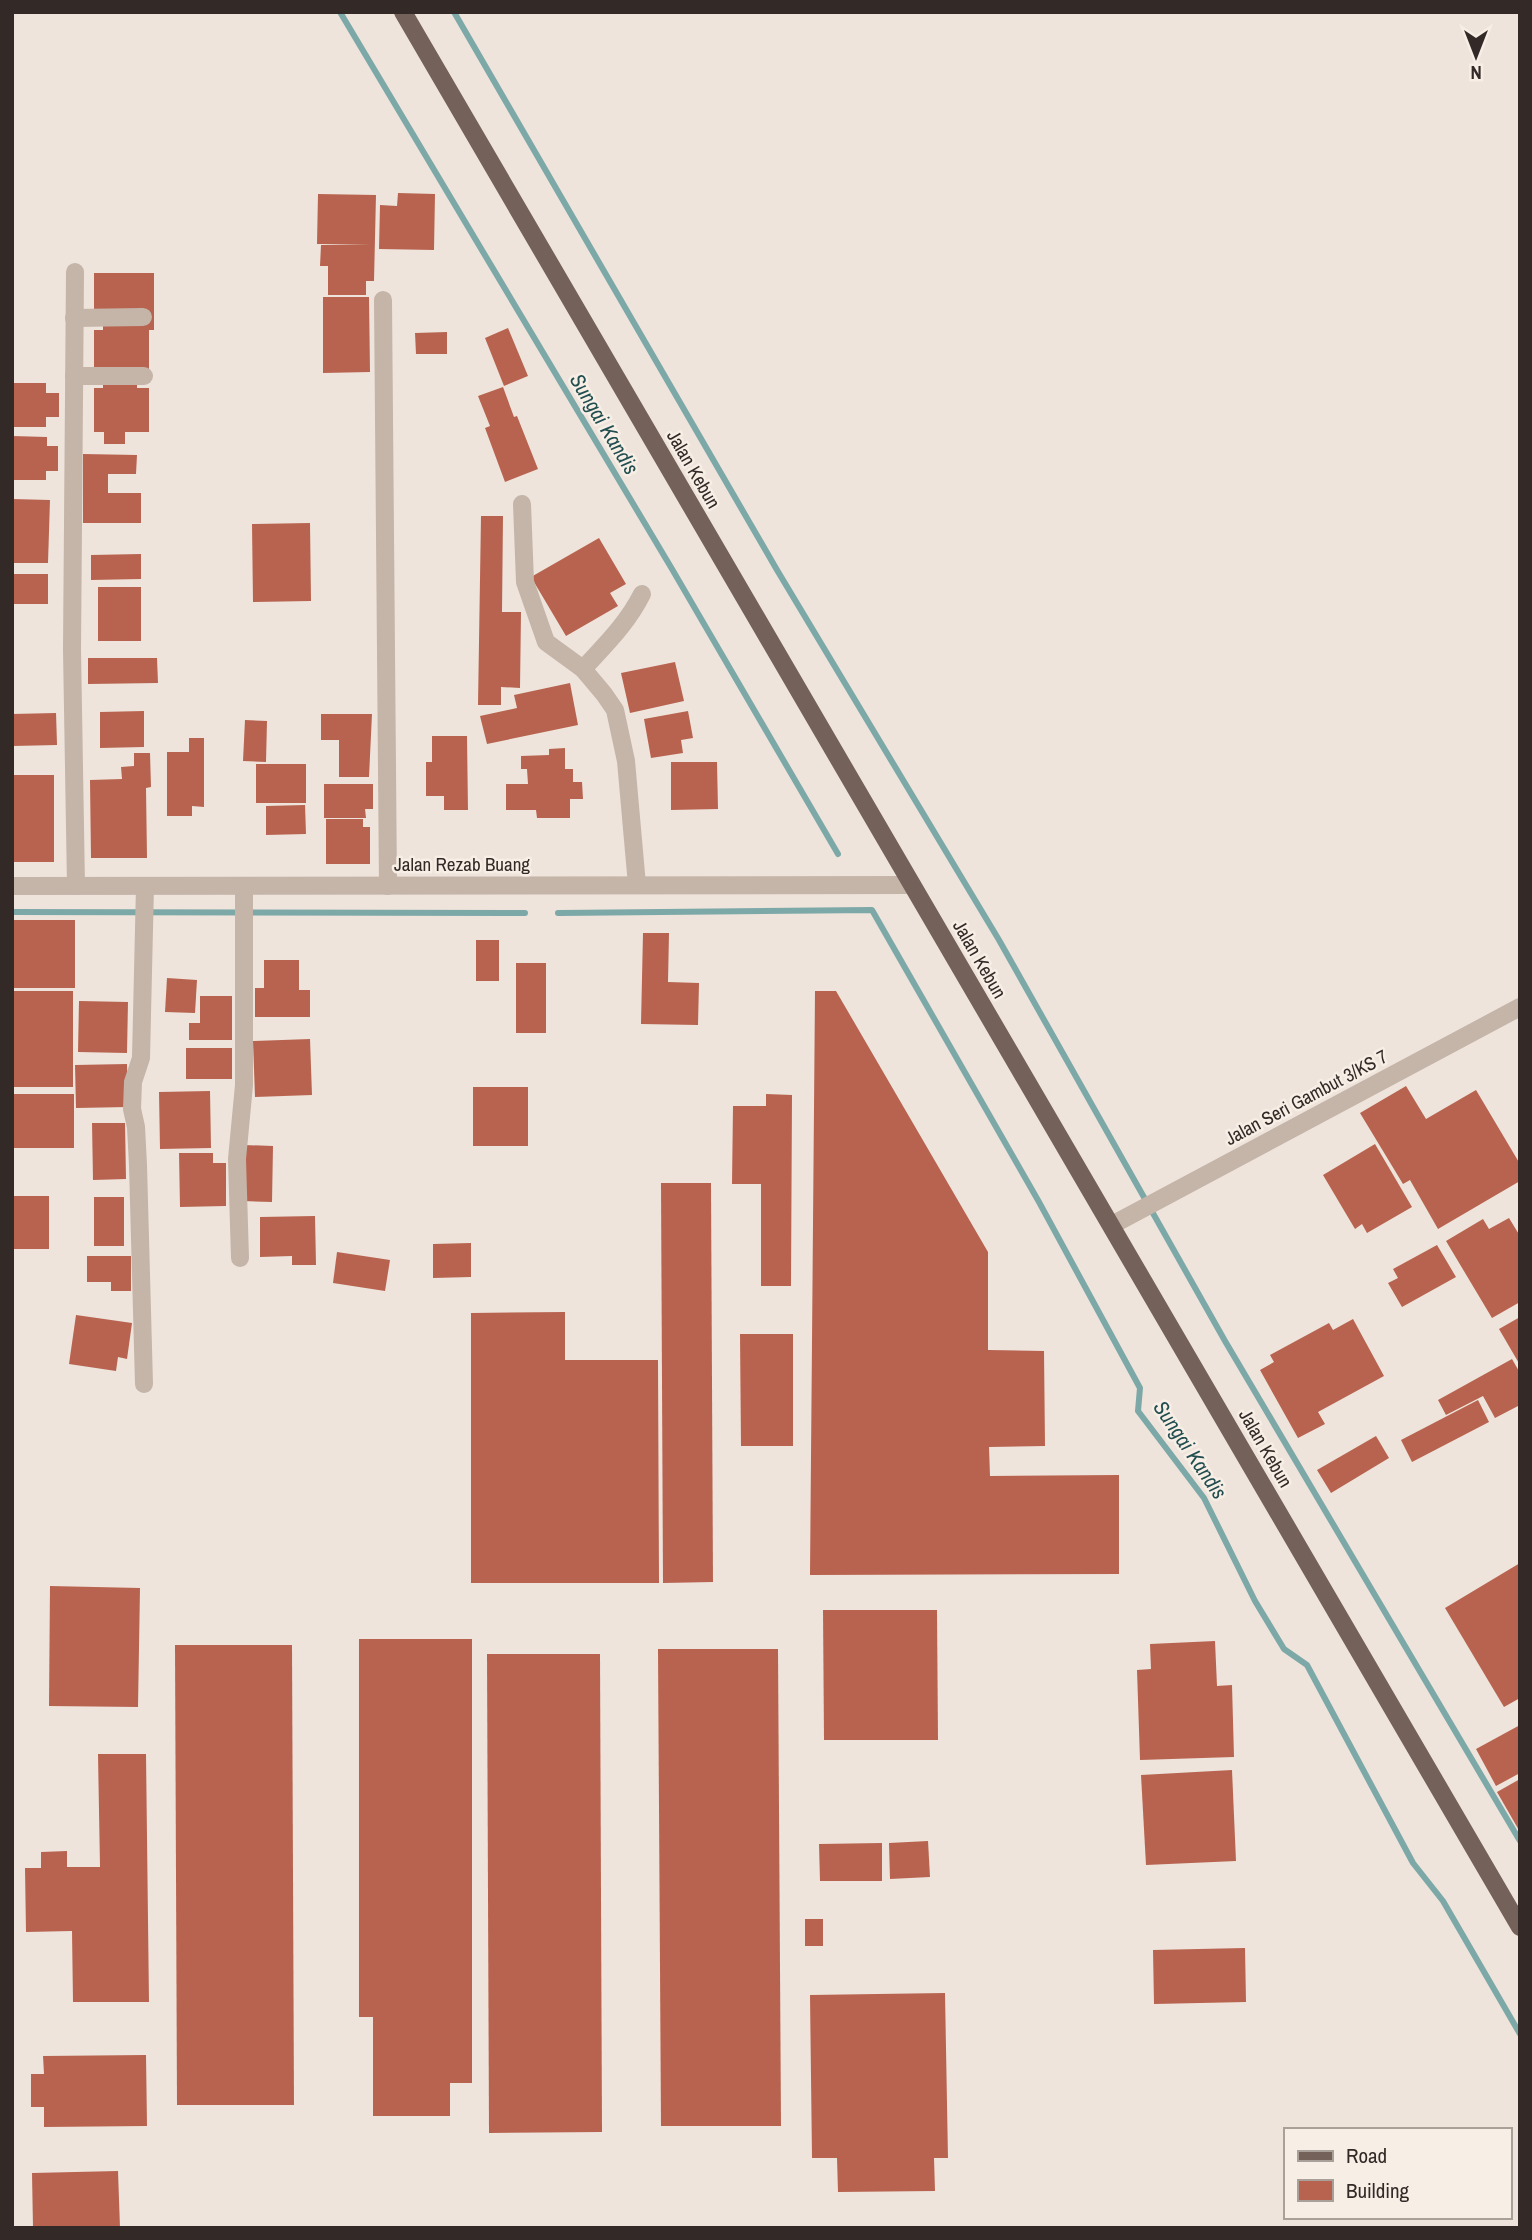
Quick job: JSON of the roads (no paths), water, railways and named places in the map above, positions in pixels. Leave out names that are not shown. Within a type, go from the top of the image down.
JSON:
[{"type":"main road","name":"Jalan Kebun","points":[[403,12],[1520,1927]]},
{"type":"street","points":[[75,272],[72,649],[76,886]]},
{"type":"street","points":[[383,300],[388,886]]},
{"type":"street","points":[[74,318],[143,317]]},
{"type":"street","points":[[74,376],[144,376]]},
{"type":"street","points":[[523,504],[525,582],[545,642],[583,669],[615,710],[626,761],[637,885]]},
{"type":"street","points":[[583,669],[614,637],[642,594]]},
{"type":"street","name":"Jalan Rezab Buang","points":[[12,886],[76,886],[145,892],[388,886],[912,885]]},
{"type":"street","points":[[240,1258],[237,1159],[244,1085],[244,891]]},
{"type":"street","points":[[144,1384],[138,1165],[136,1127],[132,1110],[133,1082],[141,1058],[145,892]]},
{"type":"street","name":"Jalan Seri Gambut 3/KS 7","points":[[1112,1225],[1520,1007]]},
{"type":"waterway","name":"Sungai Kandis","points":[[340,12],[672,569],[838,854]]},
{"type":"waterway","points":[[454,12],[777,570],[999,940],[1225,1341],[1520,1841]]},
{"type":"waterway","name":"Sungai Kandis","points":[[558,913],[872,910],[1039,1202],[1140,1388],[1138,1411],[1204,1498],[1255,1601],[1284,1649],[1307,1665],[1413,1863],[1443,1901],[1520,2034]]},
{"type":"waterway","points":[[12,912],[525,913]]}]
